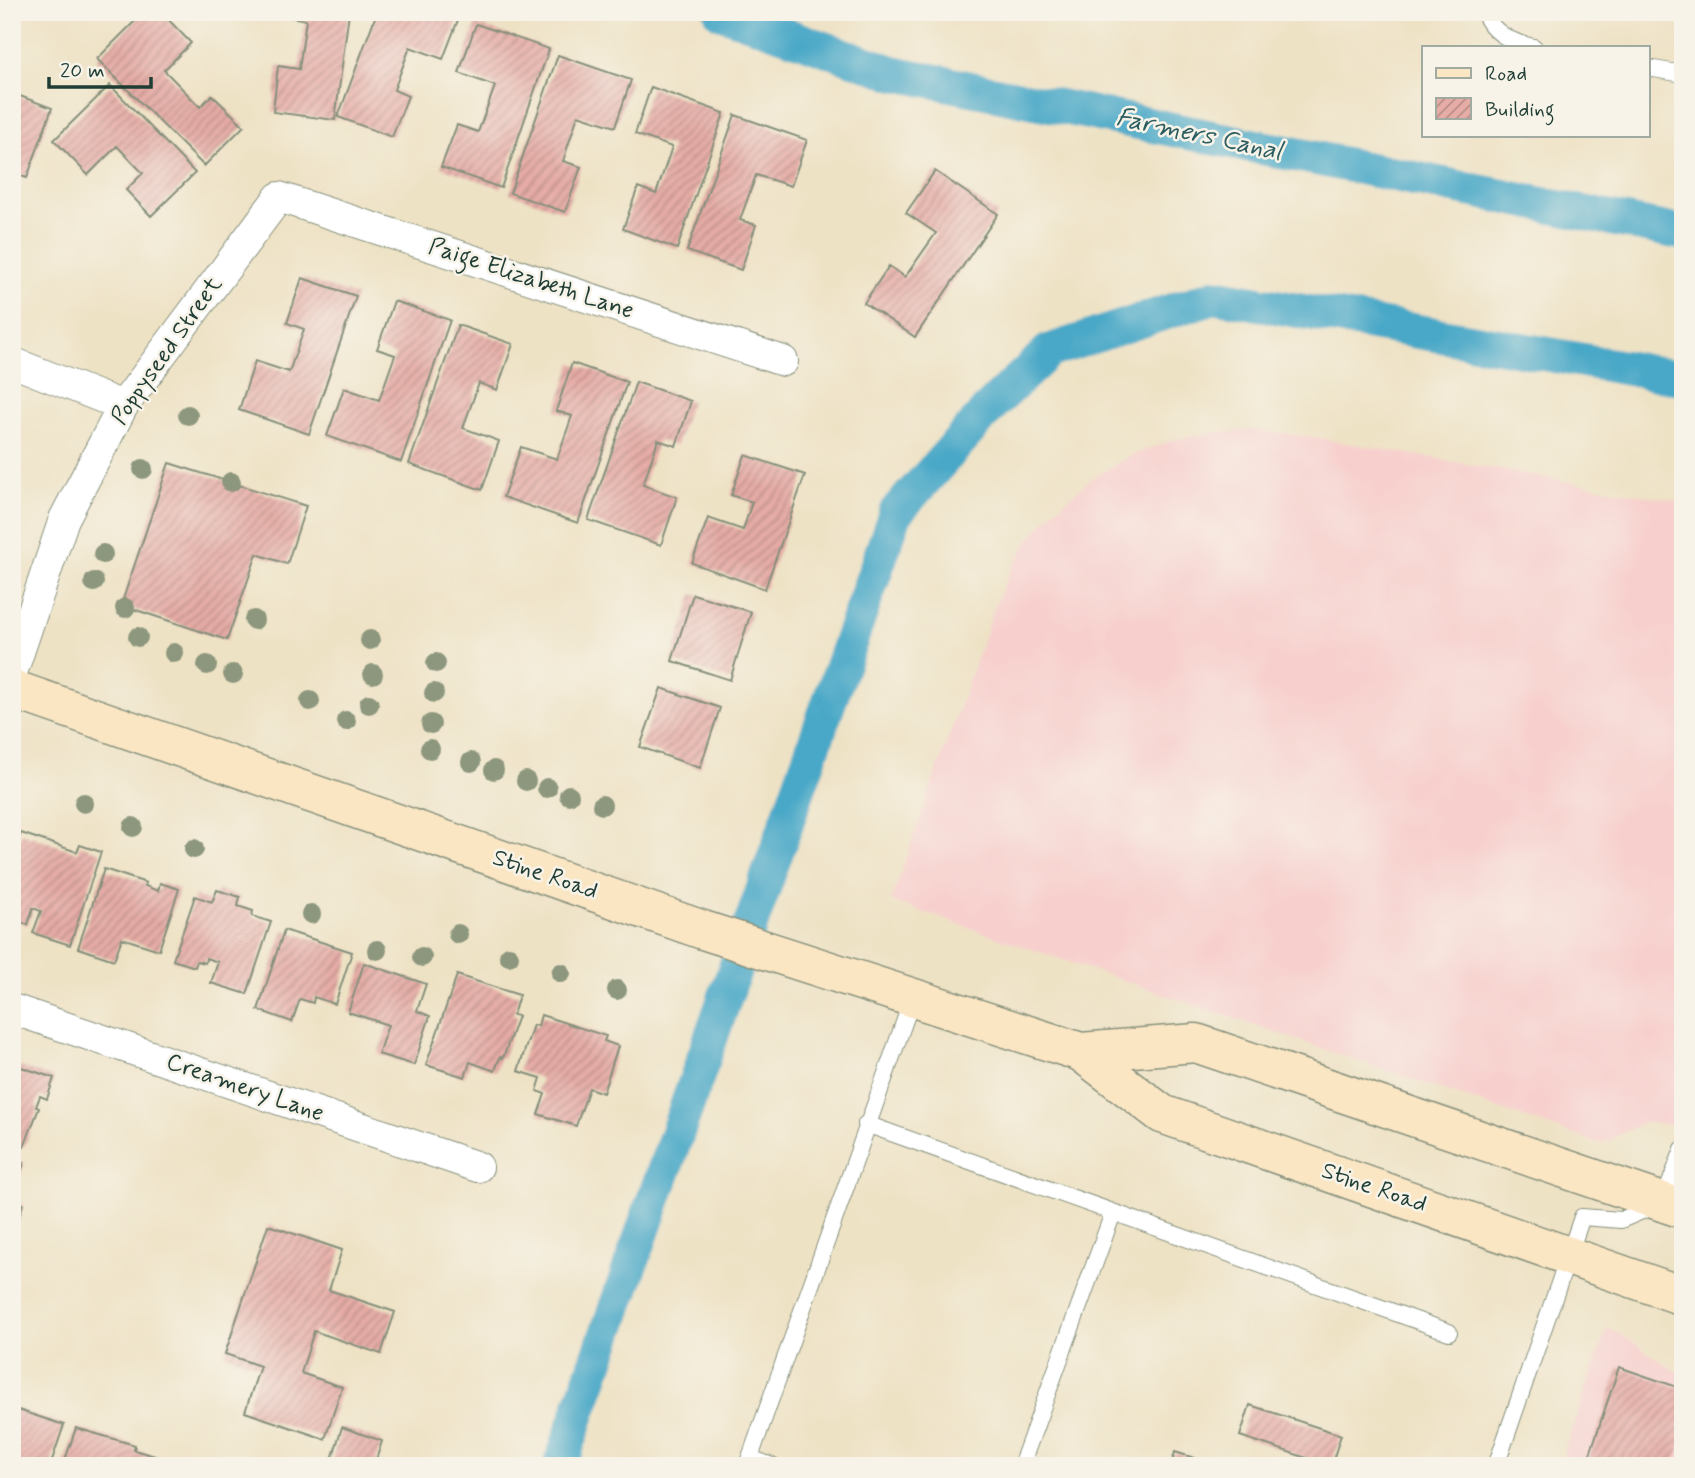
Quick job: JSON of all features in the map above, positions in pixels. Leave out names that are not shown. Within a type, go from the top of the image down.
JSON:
[{"type":"main road","name":"Stine Road","points":[[12,690],[703,930],[908,999],[1081,1052],[1162,1114],[1683,1296]]},
{"type":"main road","name":"Stine Road","points":[[1081,1052],[1196,1042],[1673,1206]]},
{"type":"street","name":"Paige Elizabeth Lane","points":[[279,197],[783,361]]},
{"type":"street","name":"Poppyseed Street","points":[[12,673],[64,519],[123,406],[279,197]]},
{"type":"street","points":[[12,362],[123,406]]},
{"type":"street","name":"Creamery Lane","points":[[12,1009],[478,1167]]},
{"type":"lane","points":[[1484,12],[1493,29],[1531,46]]},
{"type":"lane","points":[[1650,68],[1683,74]]},
{"type":"lane","points":[[772,1466],[748,1462],[908,999]]},
{"type":"lane","points":[[866,1124],[1449,1332]]},
{"type":"lane","points":[[1496,1466],[1581,1217],[1621,1220],[1673,1206],[1683,1149]]},
{"type":"lane","points":[[1021,1466],[1113,1213]]},
{"type":"shaded area","points":[[1253,430],[1307,436],[1683,502],[1683,1127],[1645,1122],[1601,1144],[891,901],[994,608],[1008,575],[1032,536],[1056,509],[1091,479],[1130,456],[1173,440],[1218,432]]},
{"type":"shaded area","points":[[1607,1328],[1619,1333],[1683,1376],[1683,1466],[1559,1466]]},
{"type":"building","points":[[144,12],[161,12],[191,43],[164,70],[200,107],[212,95],[244,126],[204,166],[97,59]]},
{"type":"building","points":[[266,12],[349,12],[335,120],[273,112],[278,66],[299,69],[306,20]]},
{"type":"building","points":[[377,12],[461,12],[443,59],[410,47],[394,90],[408,96],[392,137],[338,117]]},
{"type":"building","points":[[476,24],[549,49],[501,188],[441,167],[457,125],[478,132],[495,86],[459,73]]},
{"type":"building","points":[[558,55],[631,80],[615,127],[578,115],[563,161],[581,167],[565,212],[510,193]]},
{"type":"building","points":[[110,85],[195,173],[151,216],[126,190],[143,173],[117,146],[88,175],[54,140]]},
{"type":"building","points":[[651,87],[724,113],[677,249],[623,229],[638,187],[656,194],[672,147],[635,134]]},
{"type":"building","points":[[12,93],[52,108],[27,178],[12,173]]},
{"type":"building","points":[[735,115],[807,140],[791,186],[756,175],[740,220],[756,225],[741,270],[687,251]]},
{"type":"building","points":[[935,171],[998,214],[915,337],[864,303],[889,266],[905,277],[936,233],[906,213]]},
{"type":"building","points":[[302,278],[356,296],[309,434],[239,410],[255,361],[289,372],[304,329],[287,323]]},
{"type":"building","points":[[394,301],[450,320],[401,462],[327,436],[344,388],[379,400],[395,355],[377,349]]},
{"type":"building","points":[[458,325],[513,344],[497,390],[479,383],[463,428],[499,441],[482,490],[409,464]]},
{"type":"building","points":[[572,363],[627,382],[578,523],[503,497],[521,447],[557,459],[572,416],[556,411]]},
{"type":"building","points":[[636,382],[691,401],[676,446],[658,440],[643,485],[677,497],[661,545],[588,520]]},
{"type":"building","points":[[745,455],[805,475],[765,589],[692,563],[708,518],[743,530],[752,502],[731,495]]},
{"type":"building","points":[[169,463],[306,506],[287,564],[257,554],[227,640],[121,605]]},
{"type":"building","points":[[693,594],[751,612],[730,680],[672,661]]},
{"type":"building","points":[[661,688],[720,708],[700,768],[640,747]]},
{"type":"building","points":[[21,833],[77,852],[80,845],[101,852],[70,945],[33,933],[41,911],[33,908],[28,925],[12,919],[12,859]]},
{"type":"building","points":[[104,869],[146,883],[145,886],[158,891],[160,883],[179,889],[159,950],[122,938],[114,960],[78,948]]},
{"type":"building","points":[[217,890],[240,897],[238,906],[253,911],[252,916],[271,922],[247,994],[211,983],[218,962],[206,958],[205,963],[197,961],[195,967],[173,960],[195,896],[212,902]]},
{"type":"building","points":[[284,930],[352,952],[335,1004],[314,997],[313,1003],[300,999],[292,1022],[258,1010]]},
{"type":"building","points":[[364,963],[426,984],[417,1011],[430,1016],[414,1065],[378,1054],[388,1025],[348,1012]]},
{"type":"building","points":[[457,975],[519,995],[513,1015],[518,1016],[503,1058],[500,1057],[495,1071],[470,1062],[465,1077],[426,1065]]},
{"type":"building","points":[[541,1015],[606,1036],[604,1041],[618,1046],[603,1093],[589,1088],[576,1126],[538,1114],[545,1094],[537,1091],[541,1078],[518,1071],[533,1025],[538,1026]]},
{"type":"building","points":[[12,1064],[54,1078],[47,1099],[40,1096],[36,1107],[39,1108],[24,1147],[12,1143]]},
{"type":"building","points":[[12,1159],[24,1163],[13,1198],[12,1197]]},
{"type":"building","points":[[12,1201],[23,1204],[13,1236],[12,1236]]},
{"type":"building","points":[[268,1225],[342,1250],[329,1290],[395,1312],[381,1354],[314,1331],[301,1373],[342,1387],[325,1439],[245,1412],[260,1366],[225,1354]]},
{"type":"building","points":[[1619,1367],[1683,1389],[1683,1439],[1674,1466],[1586,1466]]},
{"type":"building","points":[[1250,1405],[1341,1435],[1331,1466],[1240,1436]]},
{"type":"building","points":[[12,1408],[64,1425],[50,1466],[12,1466]]},
{"type":"building","points":[[342,1427],[382,1441],[374,1466],[330,1466]]},
{"type":"building","points":[[76,1428],[135,1445],[134,1450],[155,1456],[152,1466],[63,1466]]},
{"type":"building","points":[[1175,1452],[1217,1465],[1171,1466]]},
{"type":"waterway","name":"Farmers Canal","points":[[721,12],[894,73],[1683,233]]},
{"type":"waterway","points":[[560,1466],[896,512],[993,404],[1049,351],[1216,296],[1683,378]]}]
